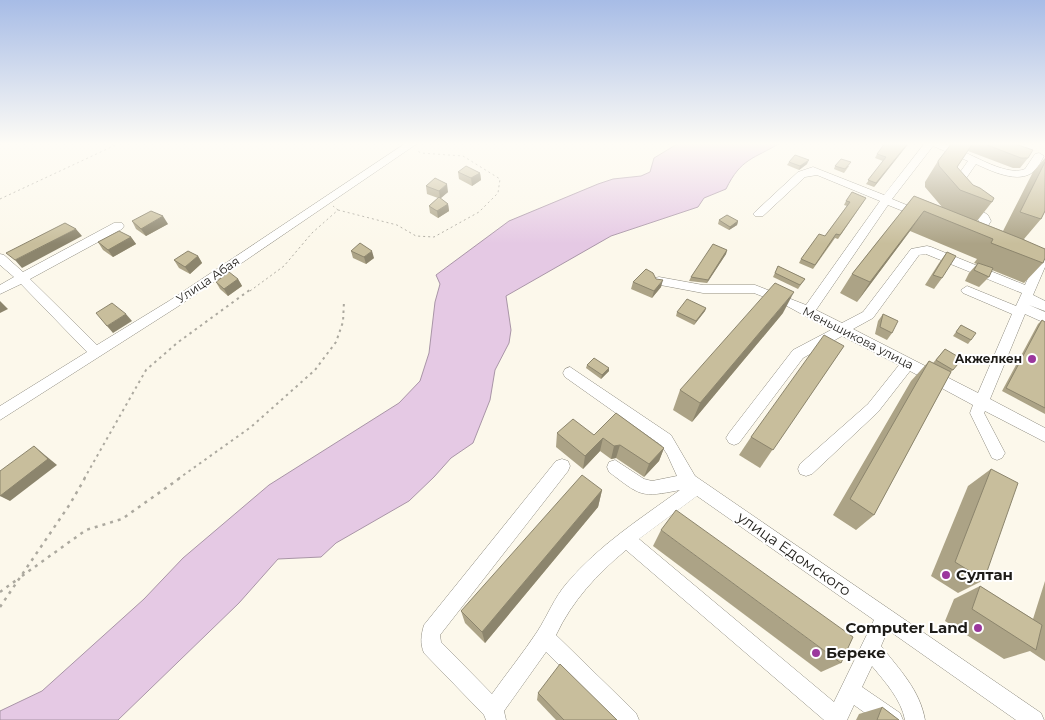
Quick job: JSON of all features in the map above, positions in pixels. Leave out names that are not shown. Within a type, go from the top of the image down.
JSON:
[{"type":"street","name":"Улица Абая","points":[[0,414],[181,298],[363,177]]},
{"type":"street","points":[[759,214],[799,177]]},
{"type":"street","points":[[830,177],[931,219]]},
{"type":"street","points":[[808,312],[904,177]]},
{"type":"street","points":[[961,177],[953,187],[956,196],[984,217],[985,221],[975,237]]},
{"type":"street","points":[[0,290],[118,226]]},
{"type":"street","points":[[734,438],[798,354],[868,315],[915,252],[919,250],[927,250],[1024,302],[1045,318]]},
{"type":"street","points":[[0,258],[96,353]]},
{"type":"street","points":[[997,453],[977,413],[1040,261]]},
{"type":"street","name":"Меньшикова улица","points":[[659,280],[703,289],[742,288],[761,290],[808,312],[1045,435]]},
{"type":"street","points":[[967,290],[1045,306]]},
{"type":"street","points":[[806,469],[873,408],[908,364]]},
{"type":"street","name":"улица Едомского","points":[[570,373],[673,446],[681,470],[693,484],[1034,720]]},
{"type":"street","points":[[562,466],[431,632],[431,646],[495,715],[545,637],[556,611],[596,563],[627,540],[693,484]]},
{"type":"street","points":[[615,467],[640,486],[652,488],[693,484]]},
{"type":"street","points":[[627,540],[836,719],[885,617]]},
{"type":"street","points":[[545,637],[629,720]]},
{"type":"street","points":[[870,648],[906,696],[915,714],[915,720]]},
{"type":"street","points":[[850,690],[893,720]]},
{"type":"path","points":[[0,199],[48,177]]},
{"type":"path","points":[[326,201],[338,210],[397,225],[416,236],[434,237],[479,212],[498,193],[500,179],[496,177]]},
{"type":"path","points":[[0,607],[70,504],[146,370],[177,343],[284,266],[312,233],[338,210]]},
{"type":"path","points":[[0,592],[86,530],[122,520],[251,427],[315,370],[331,349],[336,342],[343,322],[344,301]]},
{"type":"shaded area","points":[[635,177],[734,177],[726,189],[704,198],[698,207],[611,236],[506,296],[511,330],[509,343],[495,370],[490,400],[473,443],[451,458],[409,501],[336,543],[321,557],[278,559],[239,603],[118,720],[0,720],[0,711],[42,691],[144,599],[183,558],[269,485],[399,403],[420,381],[429,353],[435,302],[440,284],[436,275],[509,221],[613,179]]},
{"type":"building","points":[[871,177],[881,177],[876,183],[868,180]]},
{"type":"building","points":[[948,177],[966,177],[973,185],[994,198],[992,202],[960,190]]},
{"type":"building","points":[[1038,177],[1045,177],[1045,211],[1041,219],[1020,212]]},
{"type":"building","points":[[435,178],[447,184],[439,191],[426,186]]},
{"type":"building","points":[[852,192],[866,198],[840,235],[836,234],[815,265],[801,259],[819,234],[825,236],[850,202],[846,201]]},
{"type":"building","points":[[914,196],[1045,249],[1043,263],[991,243],[993,239],[924,211],[870,282],[852,274]]},
{"type":"building","points":[[439,197],[448,204],[437,211],[429,206]]},
{"type":"building","points":[[151,211],[163,216],[141,229],[132,221]]},
{"type":"building","points":[[727,215],[738,221],[730,227],[719,220]]},
{"type":"building","points":[[65,223],[76,229],[15,260],[6,253]]},
{"type":"building","points":[[119,231],[131,237],[108,250],[98,242]]},
{"type":"building","points":[[360,243],[372,251],[364,257],[351,251]]},
{"type":"building","points":[[713,244],[727,250],[708,280],[691,277]]},
{"type":"building","points":[[188,251],[198,256],[185,267],[174,260]]},
{"type":"building","points":[[947,252],[956,256],[942,278],[933,275]]},
{"type":"building","points":[[978,263],[993,268],[989,277],[974,270]]},
{"type":"building","points":[[778,266],[805,279],[800,285],[775,273]]},
{"type":"building","points":[[646,269],[653,273],[656,279],[663,280],[654,291],[633,282]]},
{"type":"building","points":[[229,272],[238,279],[224,289],[216,282]]},
{"type":"building","points":[[775,283],[794,292],[700,403],[680,390]]},
{"type":"building","points":[[687,299],[706,308],[696,321],[677,312]]},
{"type":"building","points":[[112,303],[126,314],[107,326],[96,313]]},
{"type":"building","points":[[883,314],[898,321],[892,333],[880,327]]},
{"type":"building","name":"Акжелкен","points":[[1042,320],[1045,322],[1045,408],[1006,388]]},
{"type":"building","points":[[961,325],[976,333],[971,340],[956,332]]},
{"type":"building","points":[[824,335],[844,346],[773,450],[751,437]]},
{"type":"building","points":[[945,349],[962,359],[953,370],[936,360]]},
{"type":"building","points":[[594,358],[609,368],[602,375],[587,365]]},
{"type":"building","points":[[929,361],[951,372],[874,515],[850,499]]},
{"type":"building","points":[[616,413],[664,448],[649,464],[620,445],[614,446],[603,438],[585,456],[557,433],[573,419],[594,435]]},
{"type":"building","points":[[34,446],[48,459],[0,496],[0,471]]},
{"type":"building","points":[[991,469],[1018,483],[984,580],[955,562]]},
{"type":"building","points":[[582,475],[602,490],[482,632],[461,611]]},
{"type":"building","points":[[676,510],[853,637],[841,663],[661,530]]},
{"type":"building","points":[[980,586],[1042,625],[1036,650],[972,609]]},
{"type":"building","points":[[560,664],[617,720],[564,720],[538,693]]},
{"type":"building","points":[[882,707],[899,720],[877,720]]},
{"type":"place","name":"Акжелкен","points":[[1032,359]]},
{"type":"place","name":"Султан","points":[[946,575]]},
{"type":"place","name":"Computer Land","points":[[978,628]]},
{"type":"place","name":"Береке","points":[[816,653]]}]
